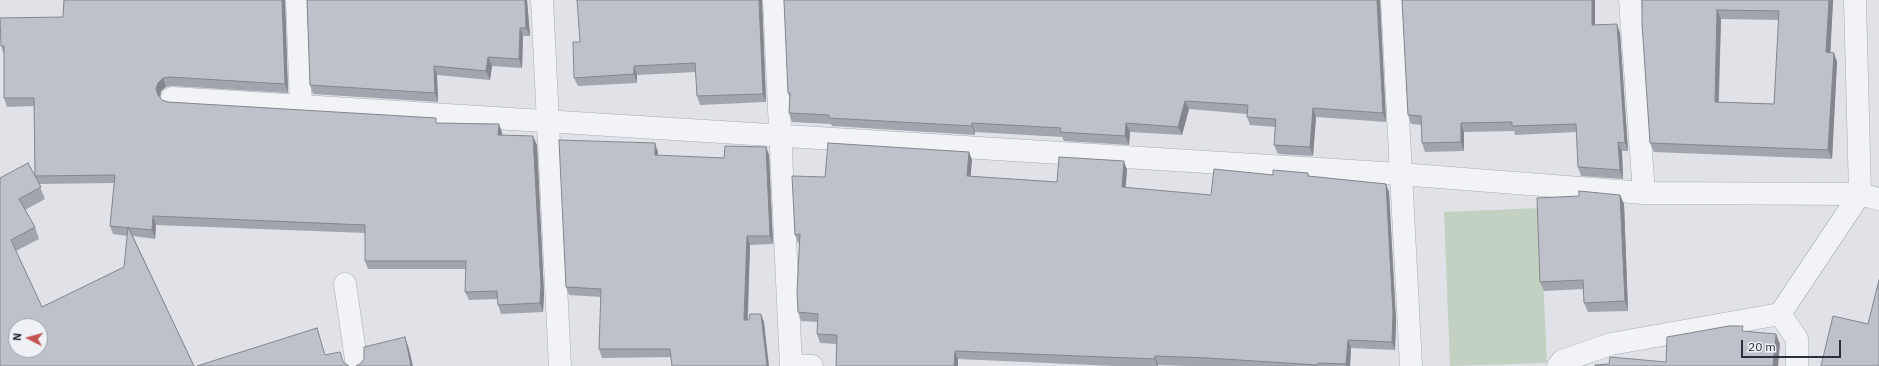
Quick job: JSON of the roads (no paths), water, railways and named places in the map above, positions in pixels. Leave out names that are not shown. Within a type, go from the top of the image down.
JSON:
[{"type":"street","points":[[297,0],[301,106]]},
{"type":"street","points":[[542,0],[560,366]]},
{"type":"street","points":[[774,0],[780,137],[798,366]]},
{"type":"street","points":[[1392,0],[1411,366]]},
{"type":"street","points":[[1630,0],[1644,193]]},
{"type":"street","points":[[1558,366],[1562,361],[1611,344],[1780,314],[1869,197],[1855,0]]},
{"type":"street","points":[[172,98],[780,137],[1400,174],[1644,193],[1869,197]]},
{"type":"street","points":[[345,284],[357,366]]},
{"type":"street","points":[[1780,314],[1797,339],[1798,366]]}]
